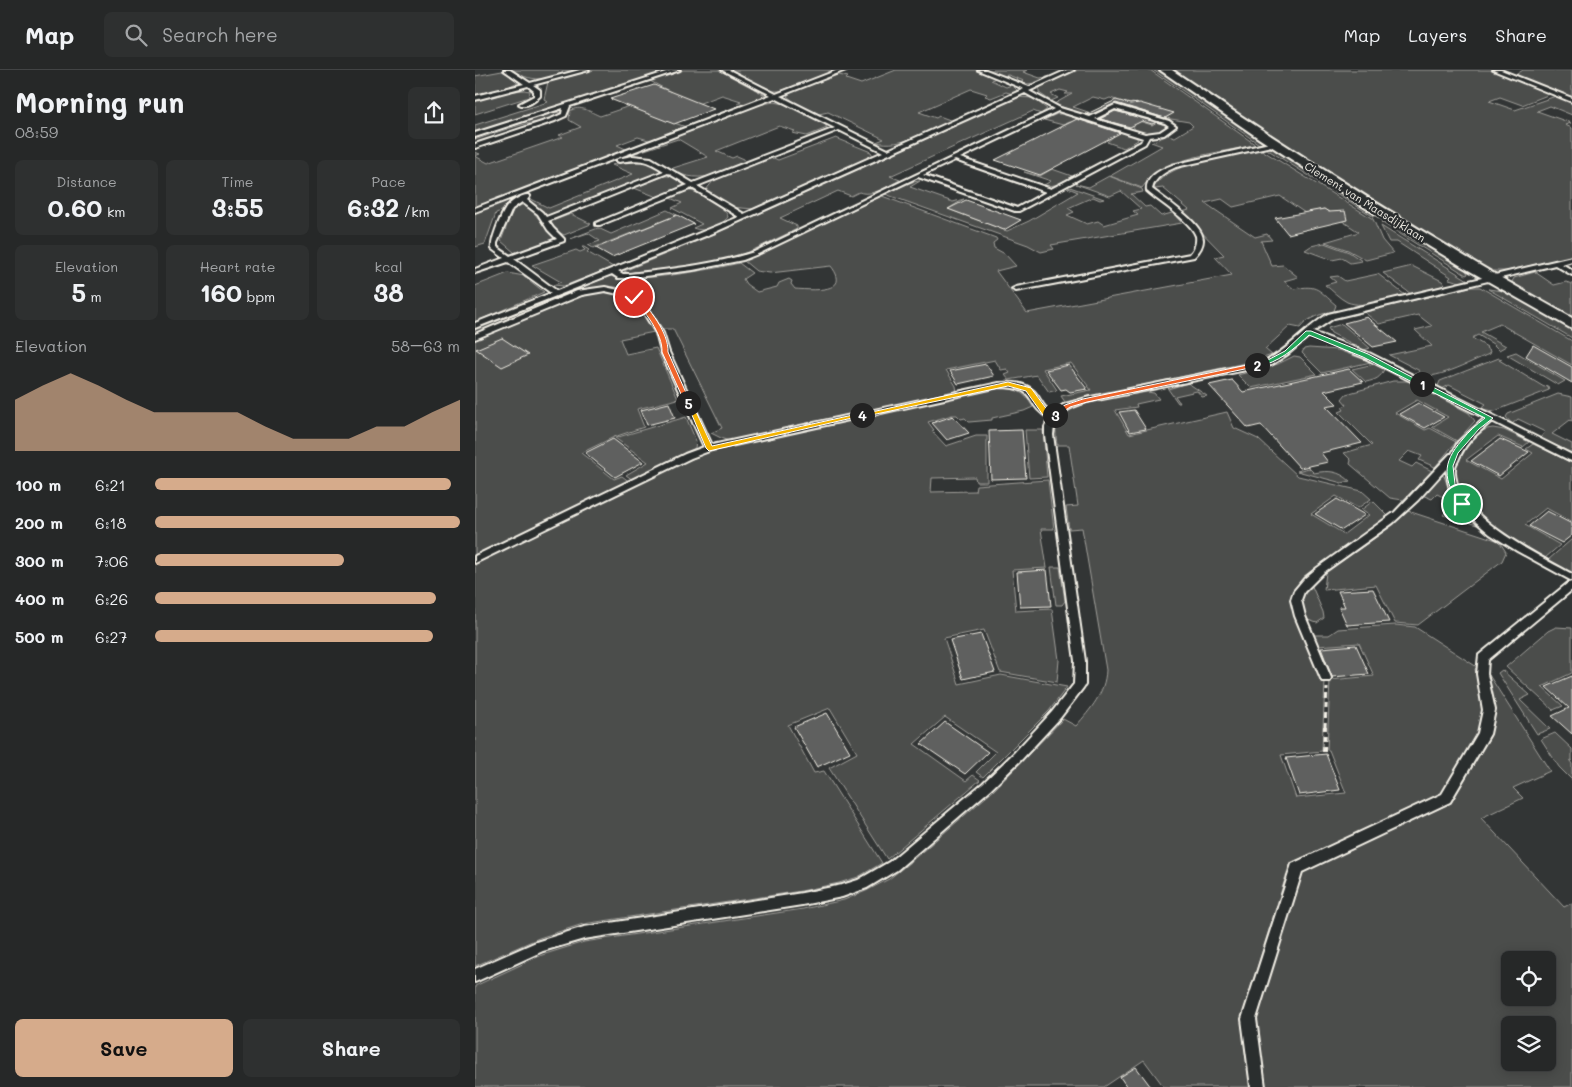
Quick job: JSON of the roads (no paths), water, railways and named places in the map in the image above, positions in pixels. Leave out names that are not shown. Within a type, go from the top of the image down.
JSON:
[{"type":"street","name":"Clement van Maasdijklaan","points":[[1165,70],[1274,144],[1489,279],[1572,324]]},
{"type":"lane","points":[[507,70],[537,90],[537,96],[533,100],[522,104]]},
{"type":"lane","points":[[475,98],[586,70]]},
{"type":"lane","points":[[475,136],[677,70]]},
{"type":"lane","points":[[725,70],[889,152]]},
{"type":"lane","points":[[475,210],[843,70]]},
{"type":"lane","points":[[981,70],[1027,90],[1058,109],[1090,119],[1145,136],[1162,134],[1173,126],[1167,122],[1115,107],[1090,119]]},
{"type":"lane","points":[[475,326],[744,218],[1071,70]]},
{"type":"lane","points":[[1496,70],[1572,100]]},
{"type":"lane","points":[[1509,76],[1517,73]]},
{"type":"lane","points":[[475,146],[553,120],[563,115],[567,106]]},
{"type":"lane","points":[[613,271],[621,276],[629,276],[714,266],[755,253],[1058,109]]},
{"type":"lane","points":[[598,224],[840,128]]},
{"type":"lane","points":[[918,175],[1017,210],[1143,142],[1146,138],[1145,136]]},
{"type":"lane","points":[[1017,289],[1192,256],[1198,247],[1198,234],[1178,214],[1149,190],[1150,183],[1159,174],[1179,164],[1274,144]]},
{"type":"lane","points":[[555,293],[493,246],[509,208],[524,197],[626,158],[649,159],[744,218]]},
{"type":"lane","points":[[955,158],[1052,192]]},
{"type":"lane","points":[[544,220],[669,172]]},
{"type":"lane","points":[[475,272],[562,240],[550,229],[540,213],[524,201],[524,197]]},
{"type":"lane","points":[[475,976],[541,946],[584,933],[802,899],[842,891],[862,884],[893,866],[987,786],[1056,715],[1079,685],[1080,661],[1049,435],[1053,416],[1068,406],[1086,400],[1268,363],[1287,353],[1308,333],[1331,316],[1572,259]]},
{"type":"lane","points":[[1555,263],[1572,273]]},
{"type":"lane","points":[[475,337],[580,292],[607,288],[626,292],[641,302],[653,319],[665,346],[665,352],[709,448]]},
{"type":"lane","points":[[1308,333],[1366,355],[1572,458]]},
{"type":"lane","points":[[475,560],[680,460],[709,448],[999,385],[1017,385],[1028,389],[1045,413],[1053,416]]},
{"type":"lane","points":[[1326,678],[1301,619],[1295,601],[1297,592],[1305,582],[1391,520],[1453,456],[1477,427],[1490,418]]},
{"type":"lane","points":[[1453,456],[1449,466],[1451,484],[1467,511],[1495,534],[1572,578]]},
{"type":"lane","points":[[1258,1087],[1249,1019],[1297,868],[1446,798],[1484,734],[1489,710],[1482,674],[1483,658],[1572,585]]}]
